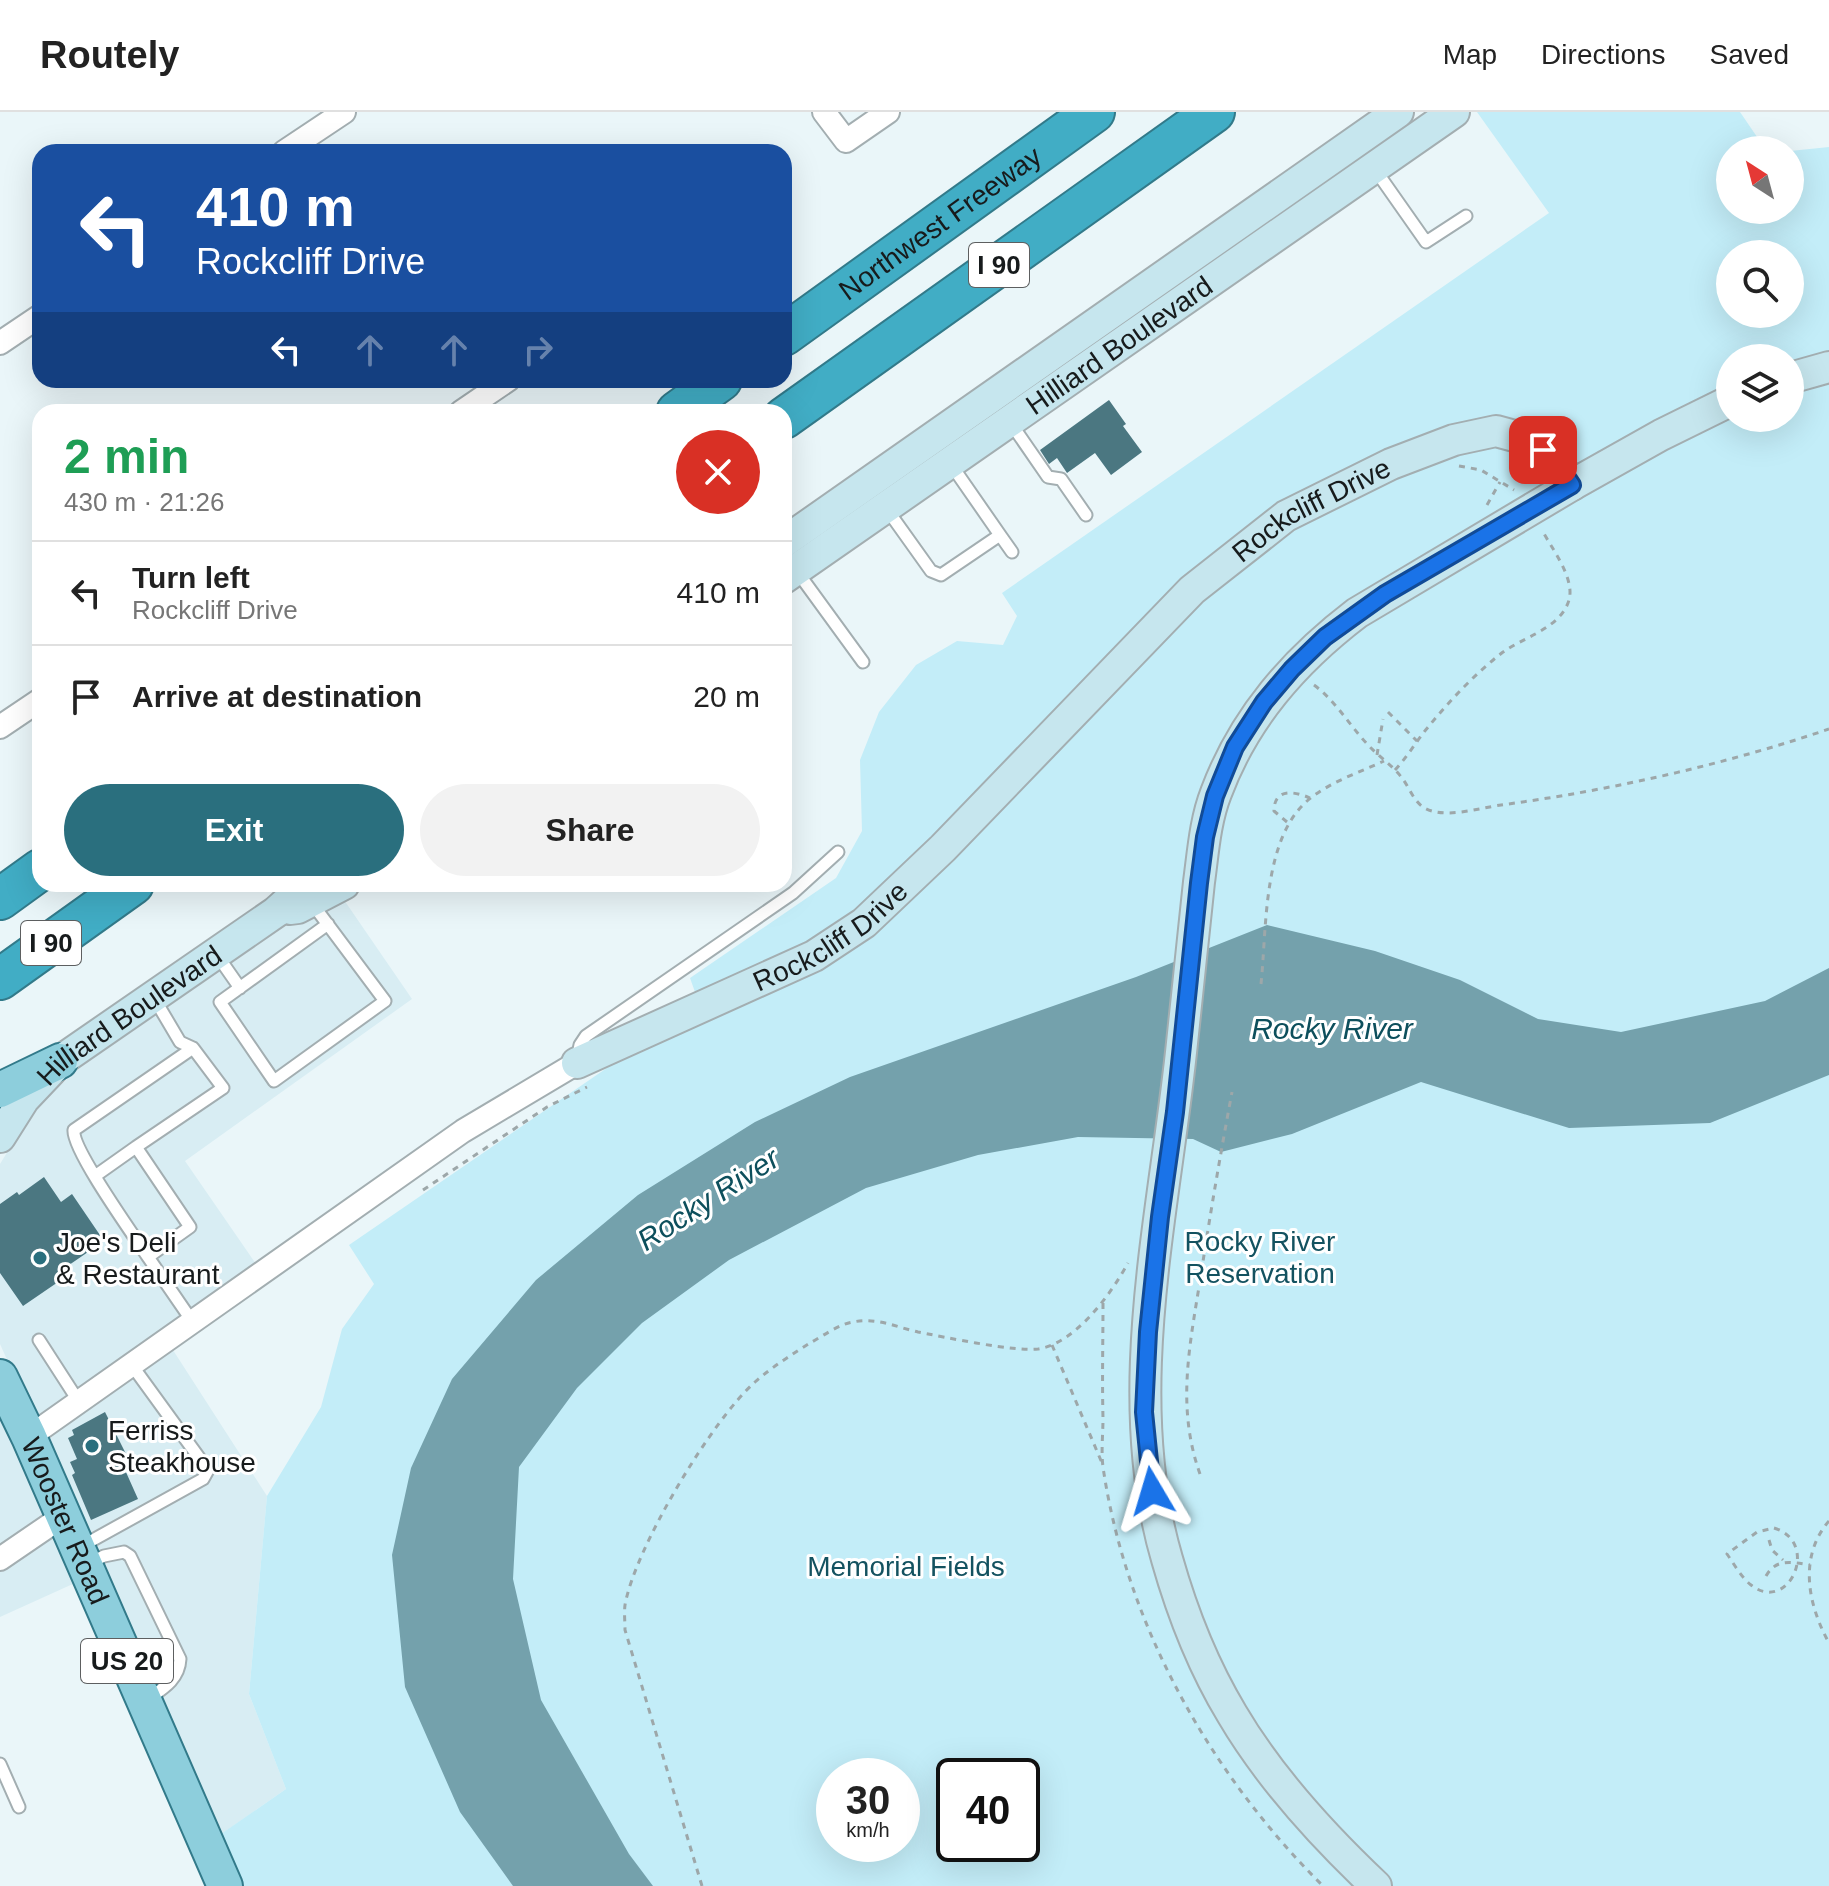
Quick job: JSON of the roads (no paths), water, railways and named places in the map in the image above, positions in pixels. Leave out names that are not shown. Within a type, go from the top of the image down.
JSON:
[{"type":"highway","name":"Northwest Freeway","points":[[792,329],[1094,112]]},
{"type":"highway","name":"I 90","points":[[792,412],[1214,112]]},
{"type":"highway","points":[[688,404],[710,388]]},
{"type":"highway","name":"I 90","points":[[0,899],[32,876]]},
{"type":"highway","name":"I 90","points":[[0,979],[122,892]]},
{"type":"highway","points":[[0,997],[101,907]]},
{"type":"main road","points":[[0,1090],[60,1061]]},
{"type":"main road","name":"Wooster Road","points":[[0,1377],[225,1886]]},
{"type":"street","points":[[296,144],[344,112]]},
{"type":"street","points":[[824,112],[846,141],[888,112]]},
{"type":"street","name":"Hilliard Boulevard","points":[[792,560],[1398,112]]},
{"type":"street","name":"Hilliard Boulevard","points":[[792,561],[886,507],[1454,112]]},
{"type":"street","points":[[0,343],[32,321]]},
{"type":"street","points":[[1804,374],[1829,367]]},
{"type":"street","points":[[473,404],[496,388]]},
{"type":"street","points":[[1376,1886],[1348,1860],[1311,1817],[1268,1766],[1232,1716],[1208,1670],[1179,1597],[1156,1515],[1144,1412],[1148,1332],[1205,837],[1215,796],[1235,747],[1264,702],[1325,637],[1366,606],[1572,485],[1716,408]]},
{"type":"street","name":"Rockcliff Drive","points":[[29,1437],[463,1131],[577,1063],[814,956],[864,923],[932,858],[1192,590],[1286,516],[1391,464],[1454,440],[1496,431],[1522,438],[1543,450],[1572,485]]},
{"type":"street","points":[[0,727],[32,705]]},
{"type":"street","name":"Hilliard Boulevard","points":[[0,1137],[24,1099],[60,1061],[276,912],[315,903],[332,892]]},
{"type":"street","points":[[0,1559],[63,1516]]},
{"type":"lane","points":[[1374,168],[1426,242],[1466,216]]},
{"type":"lane","points":[[1009,421],[1048,477],[1061,479],[1086,515]]},
{"type":"lane","points":[[950,462],[1012,552]]},
{"type":"lane","points":[[886,507],[931,571],[941,575],[1000,535]]},
{"type":"lane","points":[[792,568],[863,662]]},
{"type":"lane","points":[[577,1063],[580,1045],[586,1036],[793,893],[838,852]]},
{"type":"lane","points":[[315,903],[385,1001],[274,1081],[220,1002],[240,988],[315,903]]},
{"type":"lane","points":[[216,955],[240,988]]},
{"type":"lane","points":[[95,1176],[223,1088],[193,1048],[180,1042],[154,998]]},
{"type":"lane","points":[[192,1321],[95,1176],[73,1137],[74,1130],[193,1048]]},
{"type":"lane","points":[[136,1147],[190,1227],[148,1257]]},
{"type":"lane","points":[[39,1340],[79,1402]]},
{"type":"lane","points":[[81,1557],[203,1479],[208,1470],[131,1364]]},
{"type":"lane","points":[[81,1557],[124,1552],[130,1556],[180,1659],[180,1669],[171,1683],[145,1702]]},
{"type":"lane","points":[[0,1764],[19,1807]]},
{"type":"water","name":"Rocky River","points":[[1267,925],[1375,951],[1460,980],[1538,1019],[1621,1032],[1765,1001],[1829,968],[1829,1075],[1710,1123],[1569,1128],[1421,1082],[1292,1134],[1221,1152],[1193,1139],[1078,1137],[978,1155],[866,1188],[729,1260],[642,1323],[577,1388],[519,1467],[513,1579],[541,1700],[629,1854],[653,1886],[513,1886],[460,1812],[405,1687],[392,1555],[411,1468],[452,1379],[536,1280],[638,1195],[755,1122],[850,1077],[1136,977]]},
{"type":"place","name":"Joe's Deli & Restaurant","points":[[40,1258]]},
{"type":"place","name":"Ferriss Steakhouse","points":[[92,1446]]},
{"type":"park label","name":"Rocky River Reservation","points":[[1260,1257]]},
{"type":"park label","name":"Memorial Fields","points":[[906,1566]]}]
